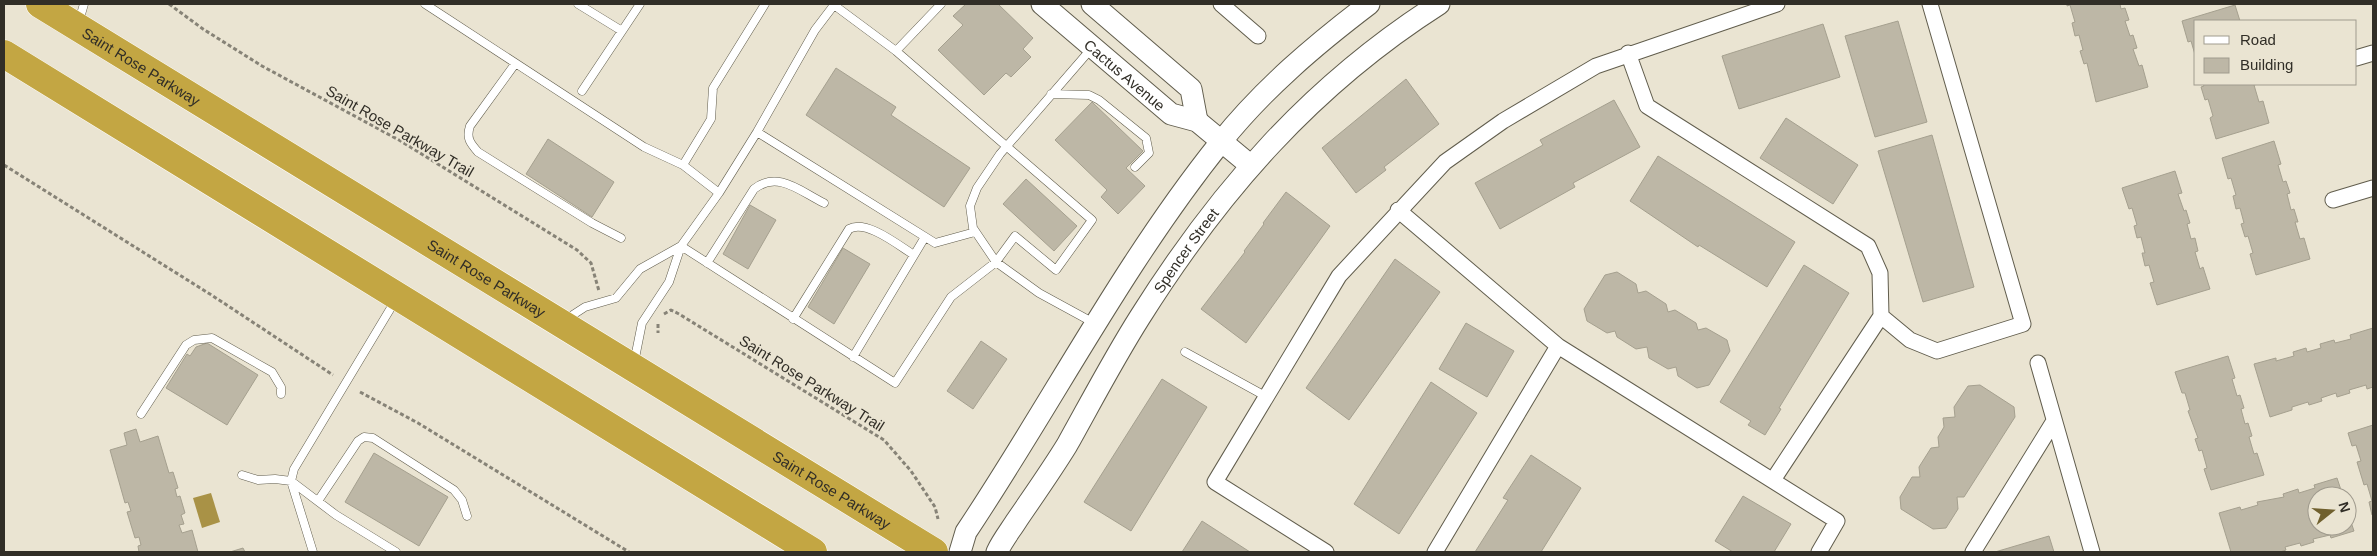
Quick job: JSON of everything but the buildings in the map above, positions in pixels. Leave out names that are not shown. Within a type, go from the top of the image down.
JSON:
[{"type":"highway","name":"Saint Rose Parkway","points":[[40,4],[80,15],[561,323],[934,552]]},
{"type":"highway","points":[[4,54],[813,552]]},
{"type":"main road","name":"Cactus Avenue","points":[[1042,4],[1171,114],[1197,121],[1236,153]]},
{"type":"main road","points":[[1092,4],[1191,89],[1197,121]]},
{"type":"main road","name":"Spencer Street","points":[[997,552],[1066,447],[1139,318],[1193,238],[1236,153],[1298,61],[1369,4]]},
{"type":"main road","name":"Spencer Street","points":[[960,552],[966,532],[1147,242],[1236,153],[1293,120],[1352,67],[1396,31],[1439,4]]},
{"type":"street","points":[[1221,4],[1258,36]]},
{"type":"street","points":[[1326,552],[1215,482],[1339,276],[1398,210],[1445,162],[1503,121],[1596,66],[1628,53],[1778,4]]},
{"type":"street","points":[[1881,316],[1910,340],[1937,351],[2023,324],[1930,4]]},
{"type":"street","points":[[1628,53],[1647,106],[1868,246],[1880,273],[1881,316],[1773,480]]},
{"type":"street","points":[[2357,58],[2373,53]]},
{"type":"street","points":[[2334,200],[2373,188]]},
{"type":"street","points":[[1398,210],[1558,346],[1837,521],[1819,552]]},
{"type":"street","points":[[1435,552],[1558,346]]},
{"type":"street","points":[[2038,363],[2092,552]]},
{"type":"street","points":[[1973,552],[2054,421]]},
{"type":"lane","points":[[425,4],[644,147],[683,165],[720,193]]},
{"type":"lane","points":[[578,4],[622,31]]},
{"type":"lane","points":[[582,91],[640,4]]},
{"type":"lane","points":[[683,165],[711,120],[713,88],[765,4]]},
{"type":"lane","points":[[896,51],[941,4]]},
{"type":"lane","points":[[633,367],[642,323],[669,282],[681,246],[720,193],[815,30],[835,5],[896,51],[1092,220],[1056,270],[1016,236],[996,262],[951,297],[895,383],[681,246]]},
{"type":"lane","points":[[1093,48],[1006,147],[977,188],[970,206],[973,228],[996,262],[1039,293],[1095,324]]},
{"type":"lane","points":[[515,64],[470,126],[468,132],[469,142],[478,152],[620,238]]},
{"type":"lane","points":[[1051,94],[1089,95],[1099,100],[1146,138],[1149,153],[1135,167]]},
{"type":"lane","points":[[757,132],[935,243],[975,232]]},
{"type":"lane","points":[[707,263],[754,189],[763,182],[772,180],[785,183],[824,203]]},
{"type":"lane","points":[[793,319],[849,229],[862,225],[914,255]]},
{"type":"lane","points":[[853,357],[925,236]]},
{"type":"lane","points":[[561,323],[585,307],[616,298],[640,269],[681,246]]},
{"type":"lane","points":[[313,552],[291,481],[294,469],[398,297]]},
{"type":"lane","points":[[141,414],[186,345],[201,338],[212,338],[272,372],[281,387],[281,394]]},
{"type":"lane","points":[[1185,352],[1267,397]]},
{"type":"lane","points":[[318,501],[358,441],[364,437],[373,438],[454,490],[462,500],[467,516]]},
{"type":"lane","points":[[242,475],[258,480],[291,481],[336,515],[396,552]]},
{"type":"path","name":"Saint Rose Parkway Trail","points":[[169,4],[203,29],[262,66],[399,140],[577,250],[591,263],[600,294]]},
{"type":"path","points":[[4,165],[213,296],[333,375]]},
{"type":"path","name":"Saint Rose Parkway Trail","points":[[658,333],[657,326],[664,313],[671,310],[884,440],[911,471],[935,507],[938,519]]},
{"type":"path","points":[[360,392],[418,423],[629,552]]},
{"type":"shaded area","points":[[211,493],[220,522],[202,528],[193,498]]}]
